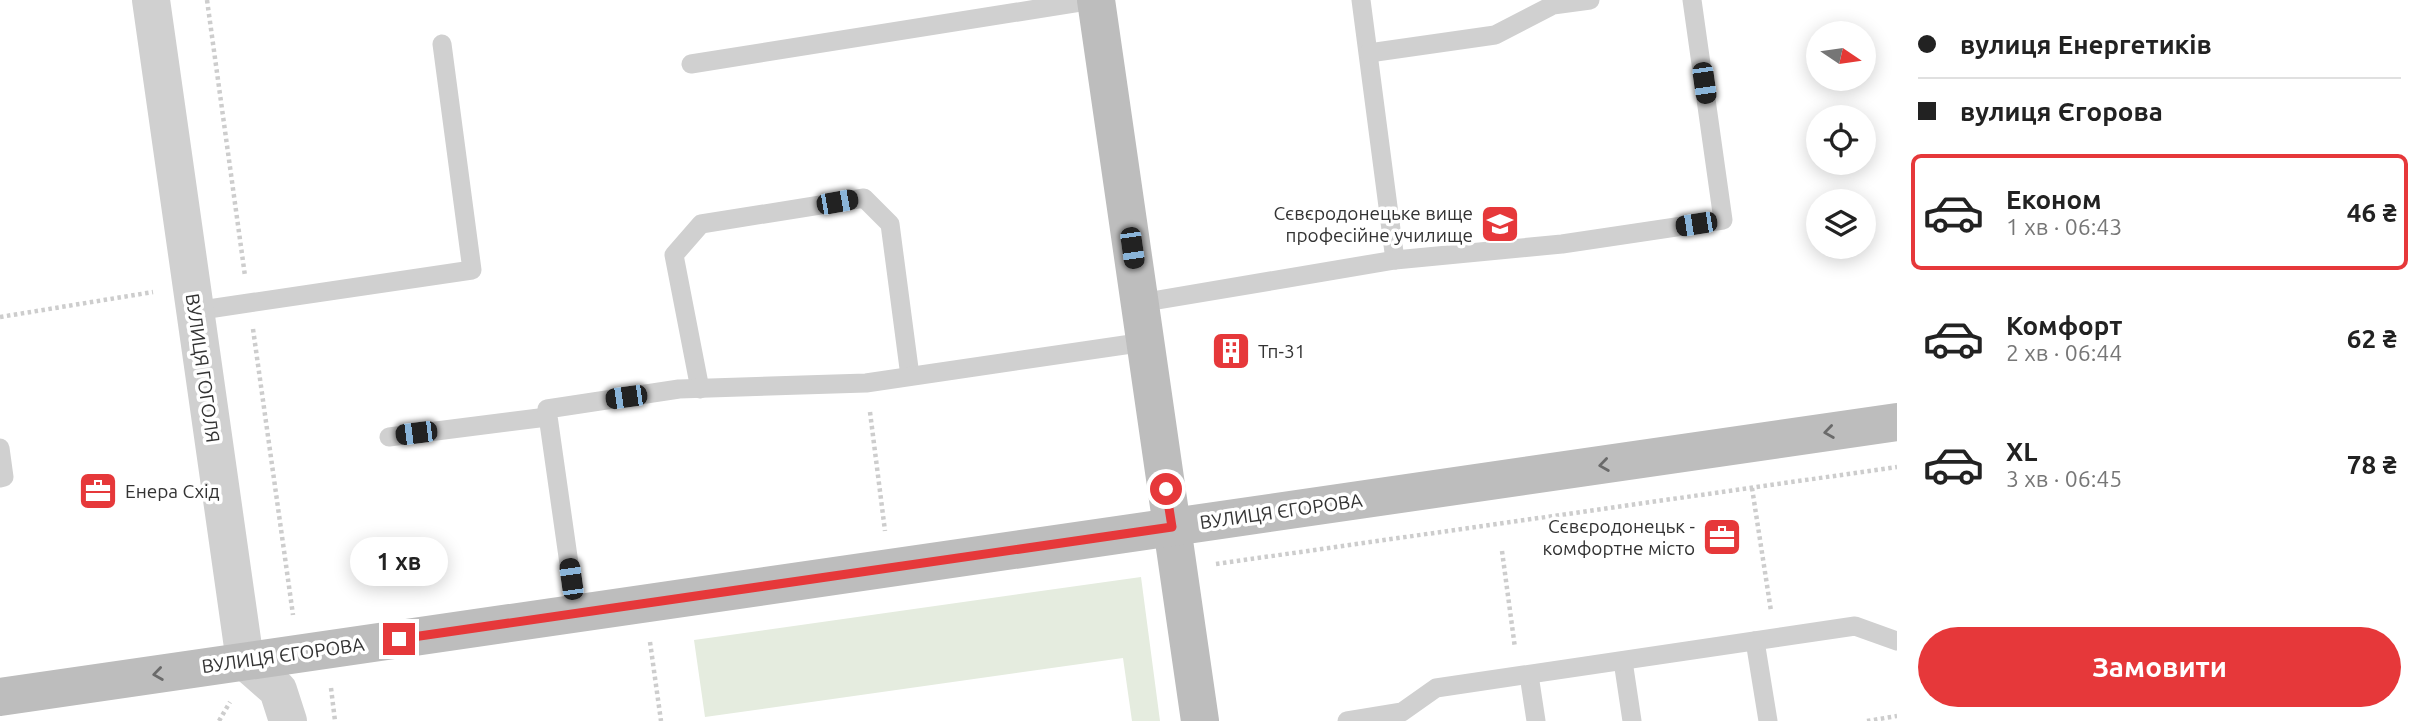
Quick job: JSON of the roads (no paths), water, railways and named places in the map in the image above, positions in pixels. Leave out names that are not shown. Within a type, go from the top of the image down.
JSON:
[{"type":"street","name":"ВУЛИЦЯ ГОГОЛЯ","points":[[150,0],[245,661]]},
{"type":"street","points":[[1094,0],[1200,721]]},
{"type":"street","name":"ВУЛИЦЯ ЄГОРОВА","points":[[0,696],[1897,422]]},
{"type":"street","points":[[245,661],[278,690],[288,721]]},
{"type":"lane","points":[[691,64],[1094,0]]},
{"type":"lane","points":[[1361,0],[1395,260]]},
{"type":"lane","points":[[1369,53],[1495,35],[1553,5],[1590,0]]},
{"type":"lane","points":[[1140,303],[1395,260],[1562,244],[1723,220],[1692,0]]},
{"type":"lane","points":[[195,311],[472,270],[442,44]]},
{"type":"lane","points":[[700,389],[674,255],[701,224],[864,198],[890,225],[910,376]]},
{"type":"lane","points":[[576,613],[547,409],[700,389],[866,383],[1145,342]]},
{"type":"lane","points":[[390,437],[547,417]]},
{"type":"lane","points":[[0,448],[4,478],[0,478]]},
{"type":"lane","points":[[1347,721],[1402,712],[1436,688],[1855,626],[1897,641]]},
{"type":"lane","points":[[1755,641],[1768,721]]},
{"type":"lane","points":[[1623,661],[1632,721]]},
{"type":"lane","points":[[1524,676],[1536,721]]},
{"type":"place","name":"Сєвєродонецьке вище професійне училище","points":[[1500,224]]},
{"type":"place","name":"Тп-31","points":[[1231,351]]},
{"type":"place","name":"Енера Схід","points":[[98,491]]},
{"type":"place","name":"Сєвєродонецьк - комфортне місто","points":[[1722,537]]}]
